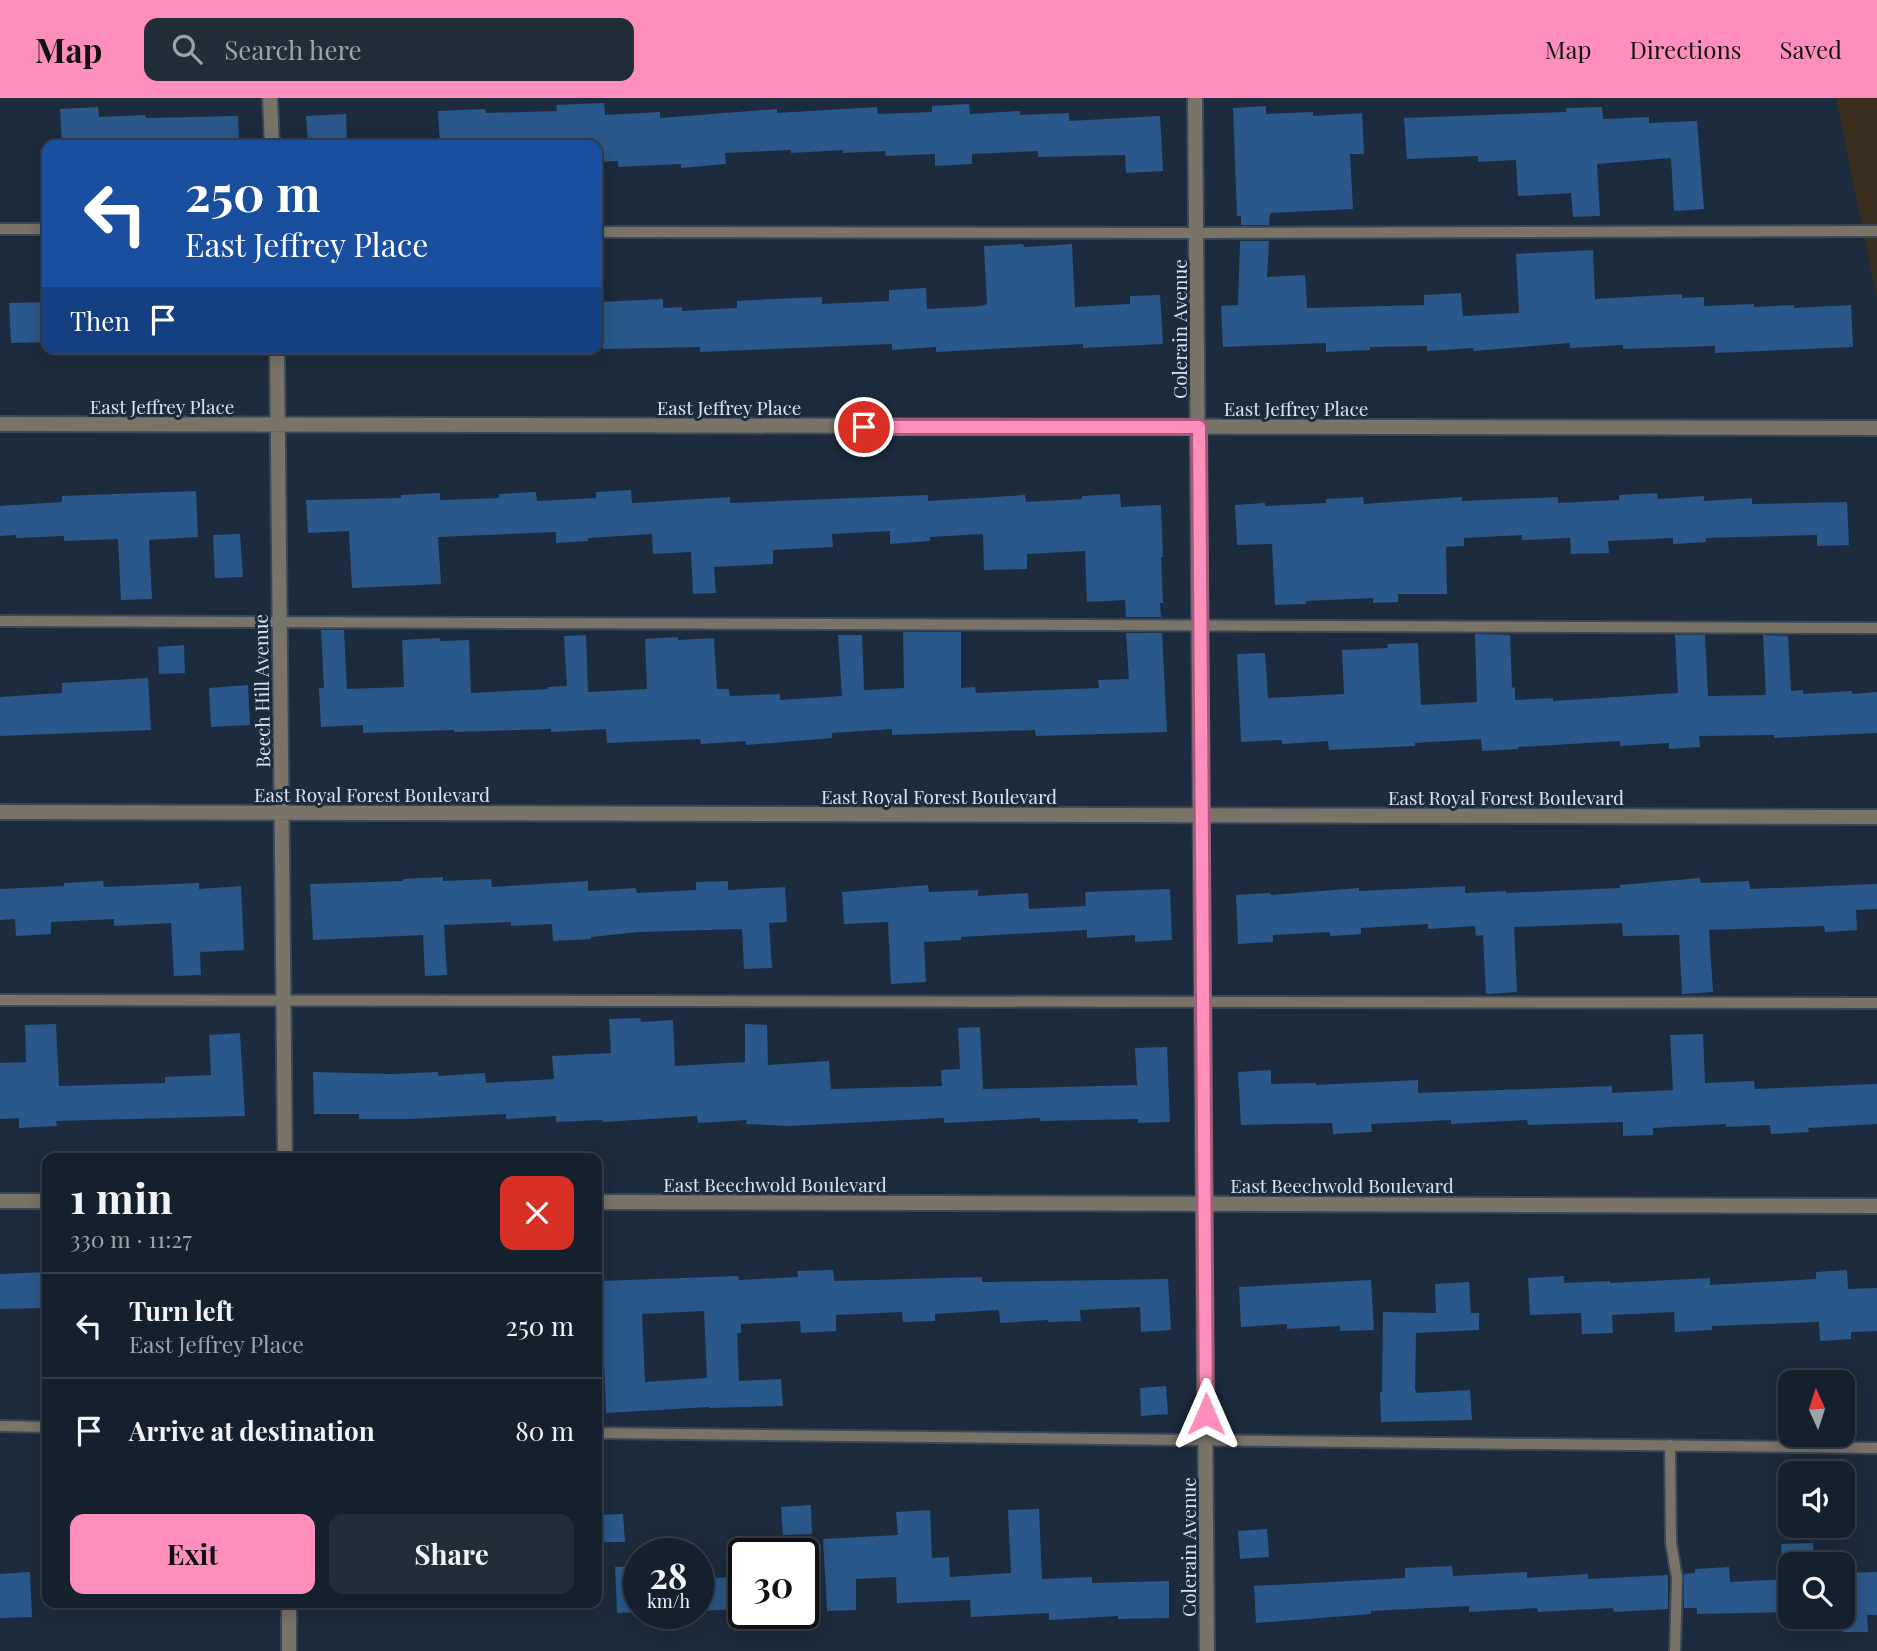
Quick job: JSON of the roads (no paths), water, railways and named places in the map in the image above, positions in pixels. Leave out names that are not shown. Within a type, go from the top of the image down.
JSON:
[{"type":"street","points":[[270,98],[272,140]]},
{"type":"street","name":"Colerain Avenue","points":[[1195,98],[1208,1651]]},
{"type":"street","name":"Beech Hill Avenue","points":[[277,354],[285,1153]]},
{"type":"street","name":"East Jeffrey Place","points":[[0,424],[1877,428]]},
{"type":"street","name":"East Royal Forest Boulevard","points":[[0,812],[1877,817]]},
{"type":"street","points":[[0,1201],[42,1201]]},
{"type":"street","name":"East Beechwold Boulevard","points":[[602,1202],[1877,1206]]},
{"type":"street","points":[[289,1608],[289,1651]]},
{"type":"lane","points":[[0,229],[42,229]]},
{"type":"lane","points":[[602,232],[1877,231]]},
{"type":"lane","points":[[0,621],[1877,628]]},
{"type":"lane","points":[[0,1000],[1877,1003]]},
{"type":"lane","points":[[0,1426],[42,1427]]},
{"type":"lane","points":[[602,1433],[1877,1448]]},
{"type":"lane","points":[[1670,1445],[1671,1543],[1677,1578],[1675,1651]]}]
